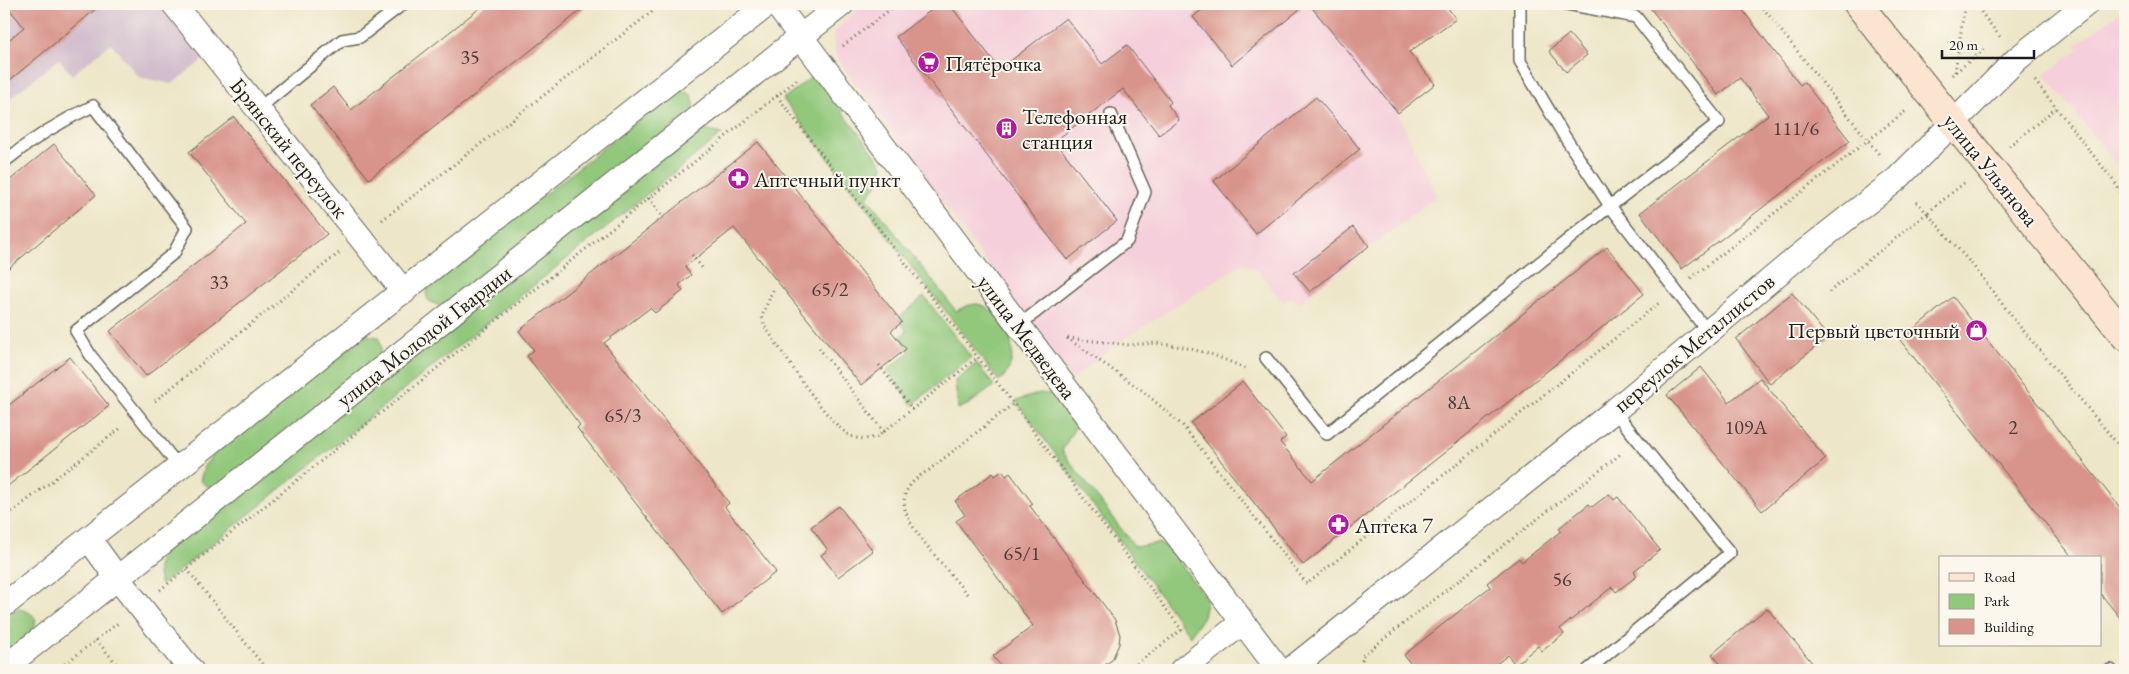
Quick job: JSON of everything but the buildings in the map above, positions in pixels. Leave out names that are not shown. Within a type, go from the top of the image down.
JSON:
[{"type":"main road","name":"улица Ульянова","points":[[1858,4],[1928,94],[2125,336]]},
{"type":"street","name":"Брянский переулок","points":[[174,4],[404,292]]},
{"type":"street","name":"улица Молодой Гвардии","points":[[4,605],[768,4]]},
{"type":"street","name":"улица Медведева","points":[[776,4],[1026,320],[1279,670]]},
{"type":"street","name":"улица Молодой Гвардии","points":[[4,668],[842,4]]},
{"type":"street","name":"переулок Металлистов","points":[[1290,670],[1614,410],[1798,256],[1897,179],[2017,58],[2086,4]]},
{"type":"street","points":[[89,539],[139,606],[191,670]]},
{"type":"street","points":[[1182,670],[1243,622]]},
{"type":"lane","points":[[258,109],[342,40],[360,38],[403,4]]},
{"type":"lane","points":[[1520,4],[1520,61],[1563,134],[1610,206],[1708,332]]},
{"type":"lane","points":[[1266,358],[1327,434],[1610,206],[1719,122],[1636,17],[1567,4]]},
{"type":"lane","points":[[4,162],[26,144],[66,119],[93,106],[187,228],[174,253],[76,332],[91,356],[180,468]]},
{"type":"lane","points":[[1026,320],[1126,241],[1145,192],[1110,114]]},
{"type":"lane","points":[[1588,670],[1730,553],[1614,410]]},
{"type":"path","points":[[4,518],[360,237],[662,4]]},
{"type":"path","points":[[57,670],[821,61],[897,4]]},
{"type":"path","points":[[1760,4],[1897,179],[1974,267],[2017,323],[2125,453]]},
{"type":"path","points":[[1955,73],[1965,4]]},
{"type":"path","points":[[1975,4],[2116,184],[2125,201]]},
{"type":"path","points":[[1026,320],[1067,338],[1143,392],[1183,426],[1307,584],[1675,290],[2007,31]]},
{"type":"path","points":[[777,96],[1013,404],[1201,656]]},
{"type":"path","points":[[649,198],[663,218]]},
{"type":"path","points":[[1829,292],[1927,213]]},
{"type":"path","points":[[692,254],[704,270]]},
{"type":"path","points":[[773,290],[762,316],[765,328],[834,423],[851,436],[865,440],[877,437],[977,358]]},
{"type":"path","points":[[1067,338],[1129,345],[1156,343],[1183,347],[1211,354],[1245,368]]},
{"type":"path","points":[[819,348],[884,432]]},
{"type":"path","points":[[879,365],[912,409]]},
{"type":"path","points":[[967,594],[910,525],[904,508],[906,490],[917,477],[929,470],[1013,404]]},
{"type":"path","points":[[1363,670],[1362,656],[1638,440]]},
{"type":"path","points":[[186,569],[268,670]]},
{"type":"path","points":[[1129,670],[1181,630]]},
{"type":"path","points":[[96,640],[122,670]]},
{"type":"shaded area","points":[[4,4],[160,4],[204,59],[172,84],[139,77],[111,43],[72,75],[59,59],[4,103]]},
{"type":"shaded area","points":[[862,4],[1369,4],[1435,84],[1398,114],[1436,196],[1298,304],[1292,296],[1284,303],[1257,270],[1243,263],[1124,339],[1072,379],[836,57],[833,33]]},
{"type":"shaded area","points":[[2125,8],[2125,175],[2045,75],[2079,49],[2076,45]]},
{"type":"green space","points":[[814,75],[883,165],[880,181],[867,197],[956,311],[979,304],[992,311],[1000,319],[1010,340],[1012,352],[1011,363],[1007,373],[999,381],[783,99]]},
{"type":"green space","points":[[684,90],[693,98],[693,111],[449,304],[437,305],[428,300],[426,293],[429,286],[674,92]]},
{"type":"green space","points":[[697,128],[722,134],[161,585],[158,567],[166,550]]},
{"type":"green space","points":[[924,296],[971,357],[912,405],[887,370],[910,352],[900,337],[907,331],[898,319]]},
{"type":"green space","points":[[368,335],[378,337],[381,348],[378,359],[216,490],[200,481],[204,466],[215,453]]},
{"type":"green space","points":[[977,363],[994,386],[969,404],[958,409],[955,381]]},
{"type":"green space","points":[[1040,393],[1051,394],[1060,400],[1074,418],[1075,427],[1062,451],[1135,547],[1158,543],[1169,548],[1207,600],[1203,616],[1190,636],[1016,401]]},
{"type":"green space","points":[[19,609],[30,613],[35,619],[35,625],[25,639],[4,656],[4,619]]},
{"type":"place","name":"Пятёрочка","points":[[929,63]]},
{"type":"place","name":"Телефонная станция","points":[[1006,129]]},
{"type":"place","name":"Аптечный пункт","points":[[738,179]]},
{"type":"place","name":"Первый цветочный","points":[[1976,330]]},
{"type":"place","name":"Аптека 7","points":[[1339,525]]}]
